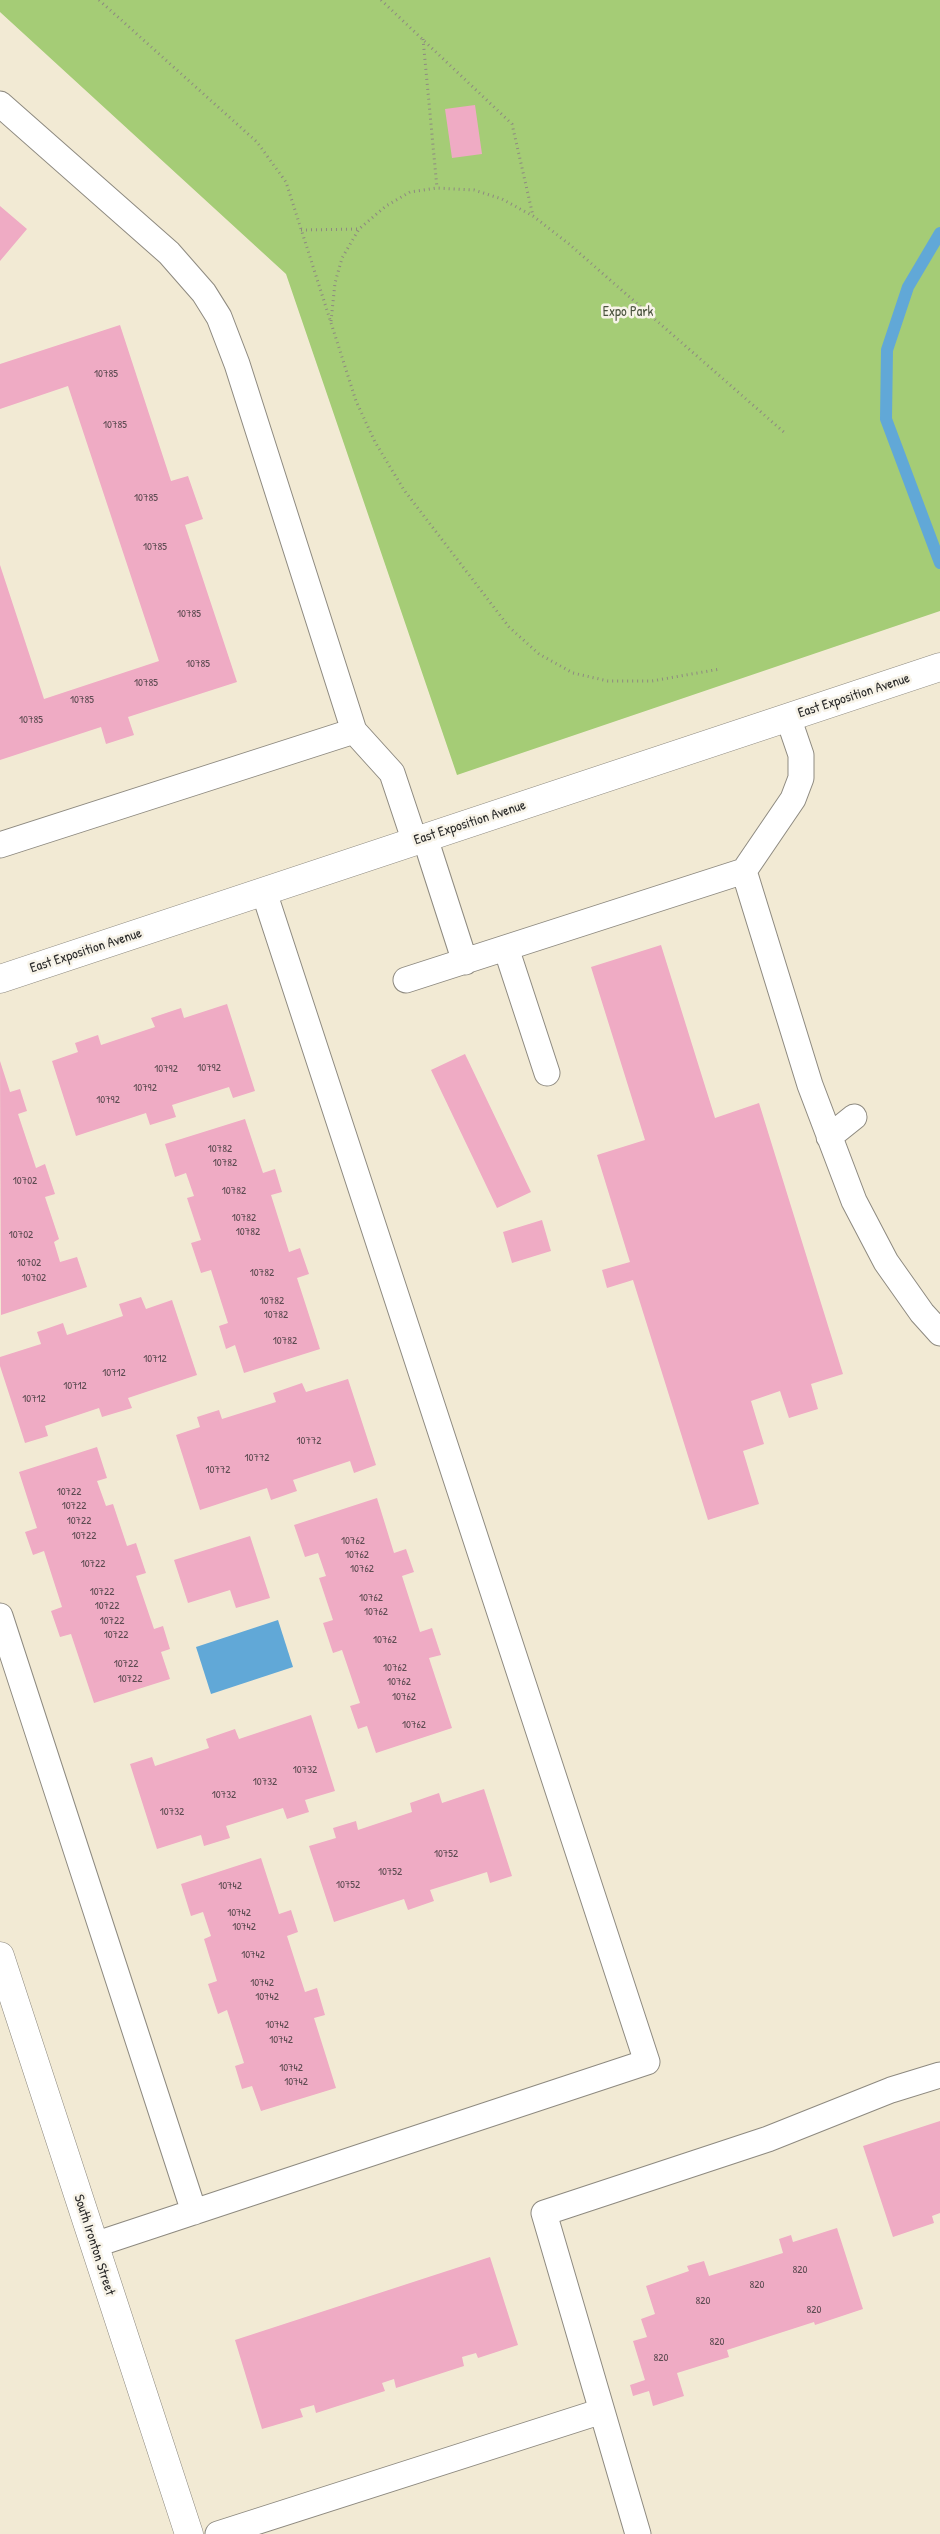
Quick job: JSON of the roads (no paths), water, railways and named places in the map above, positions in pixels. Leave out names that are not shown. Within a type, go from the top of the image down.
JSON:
[{"type":"street","name":"East Exposition Avenue","points":[[0,979],[940,667]]},
{"type":"street","name":"South Ironton Street","points":[[0,1956],[189,2534]]},
{"type":"lane","points":[[0,104],[169,252],[204,293],[219,317],[240,371],[354,732],[383,761],[392,773],[420,840],[465,962]]},
{"type":"lane","points":[[406,980],[744,870],[793,799],[801,778],[800,754],[788,717]]},
{"type":"lane","points":[[0,845],[354,732]]},
{"type":"lane","points":[[744,870],[810,1085],[854,1201],[886,1262],[907,1294],[940,1332]]},
{"type":"lane","points":[[94,2245],[647,2062],[264,892]]},
{"type":"lane","points":[[506,948],[547,1073]]},
{"type":"lane","points":[[829,1137],[854,1117]]},
{"type":"lane","points":[[0,1616],[194,2212]]},
{"type":"lane","points":[[638,2534],[544,2213],[768,2139],[891,2090],[940,2075]]},
{"type":"lane","points":[[218,2534],[602,2411]]},
{"type":"water","points":[[278,1620],[293,1667],[211,1694],[196,1647]]},
{"type":"waterway","points":[[940,233],[908,287],[887,350],[886,419],[940,563]]},
{"type":"park label","name":"Expo Park","points":[[628,312]]}]
